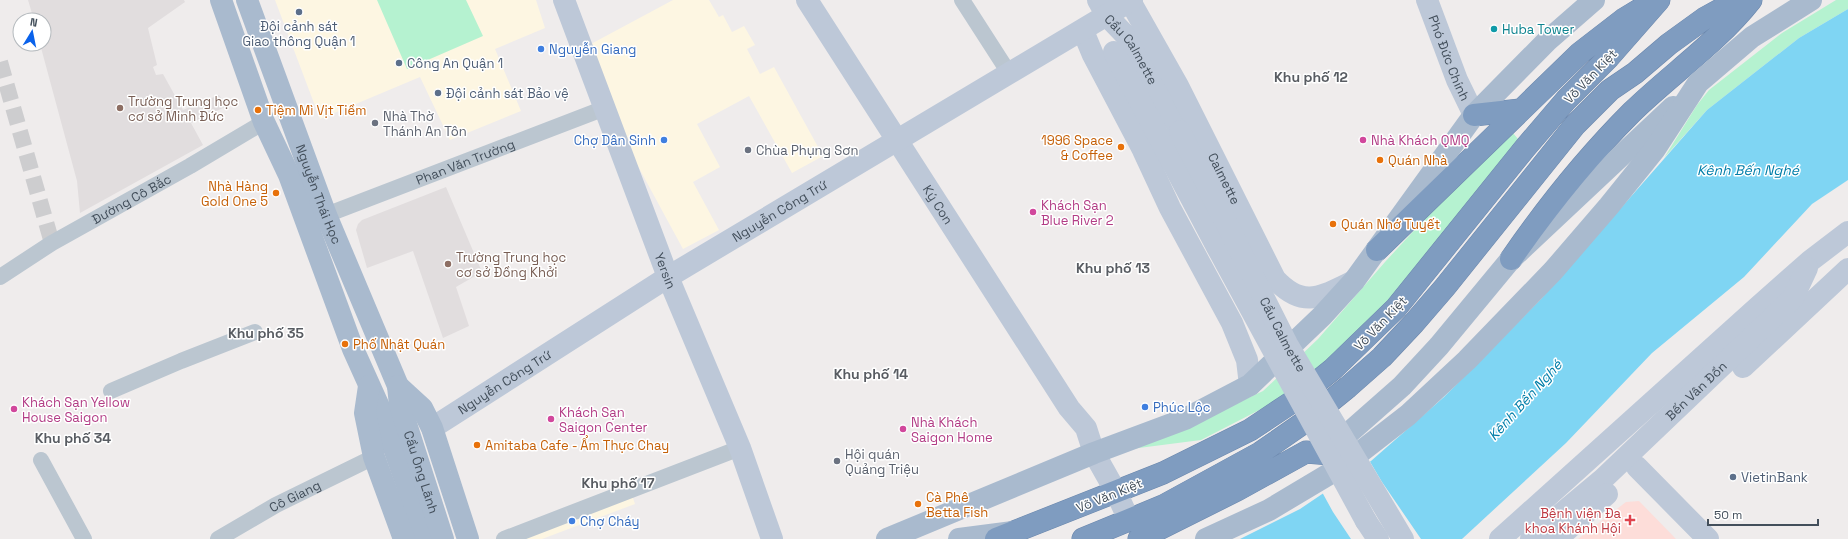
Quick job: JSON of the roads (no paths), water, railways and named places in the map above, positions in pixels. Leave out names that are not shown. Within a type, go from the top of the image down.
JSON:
[{"type":"highway","name":"Võ Văn Kiệt","points":[[1377,250],[1520,110],[1602,34],[1624,19],[1658,0]]},
{"type":"highway","name":"Võ Văn Kiệt","points":[[1004,536],[1163,473],[1250,430],[1292,402],[1333,369],[1396,308],[1525,148],[1566,100],[1609,57],[1658,0]]},
{"type":"highway","name":"Võ Văn Kiệt","points":[[1083,539],[1134,530],[1163,506],[1260,453],[1306,421],[1354,382],[1382,357],[1445,287],[1575,125],[1610,90],[1635,73],[1669,44],[1705,18],[1738,0]]},
{"type":"highway","points":[[1511,259],[1536,210],[1598,137],[1747,0]]},
{"type":"highway","points":[[1630,109],[1719,36],[1751,0]]},
{"type":"highway","points":[[1474,115],[1520,110]]},
{"type":"highway","points":[[1134,530],[1237,490],[1306,452],[1330,454]]},
{"type":"main road","name":"Nguyễn Thái Học","points":[[221,0],[264,122],[289,175],[322,268],[369,386],[393,401],[422,408],[432,428],[468,539]]},
{"type":"main road","name":"Nguyễn Thái Học","points":[[247,0],[393,401]]},
{"type":"main road","name":"Yersin","points":[[564,0],[668,277],[740,448],[772,539]]},
{"type":"main road","name":"Ký Con","points":[[807,0],[1069,408],[1075,432],[1094,453],[1116,492],[1134,530]]},
{"type":"main road","name":"Phó Đức Chính","points":[[1426,0],[1456,80],[1474,115]]},
{"type":"main road","name":"Võ Văn Kiệt","points":[[886,538],[1094,453],[1185,418],[1250,385],[1322,316],[1354,281],[1474,115],[1547,41],[1594,0]]},
{"type":"main road","points":[[1343,438],[1402,386],[1448,335],[1511,259],[1698,83],[1752,37],[1811,0]]},
{"type":"main road","name":"Nguyễn Công Trứ","points":[[432,428],[668,277],[898,141],[1009,73],[1083,31],[1103,8],[1131,1]]},
{"type":"main road","name":"Calmette","points":[[1131,1],[1178,86],[1269,269],[1275,278],[1285,288],[1296,295],[1310,298],[1327,294],[1354,281]]},
{"type":"main road","name":"Cầu Calmette","points":[[1103,8],[1111,45],[1123,47],[1180,131],[1287,344],[1403,539]]},
{"type":"main road","points":[[1083,31],[1093,55],[1143,150],[1170,208],[1232,323],[1247,360],[1250,385]]},
{"type":"main road","name":"Cầu Calmette","points":[[1123,47],[1217,247],[1330,454],[1346,488],[1378,539]]},
{"type":"main road","points":[[1206,539],[1269,510],[1341,467],[1408,415],[1477,349],[1553,271],[1656,149],[1698,83]]},
{"type":"main road","name":"Bến Vân Đồn","points":[[1531,539],[1603,479],[1793,298],[1810,261],[1848,232]]},
{"type":"main road","points":[[1500,539],[1810,261]]},
{"type":"main road","points":[[1217,296],[1269,269]]},
{"type":"main road","name":"Bến Vân Đồn","points":[[1557,539],[1637,467],[1848,269]]},
{"type":"main road","points":[[369,386],[365,413],[374,457],[404,539]]},
{"type":"main road","name":"Cầu Ông Lãnh","points":[[393,401],[426,539]]},
{"type":"main road","name":"Cầu Ông Lãnh","points":[[393,401],[443,539]]},
{"type":"main road","points":[[1637,467],[1708,539]]},
{"type":"main road","name":"Võ Văn Kiệt","points":[[959,539],[1004,536]]},
{"type":"street","points":[[962,0],[1009,73]]},
{"type":"street","name":"Phan Văn Trường","points":[[326,215],[605,108]]},
{"type":"street","name":"Đường Cô Bắc","points":[[0,277],[52,243],[190,166],[264,122]]},
{"type":"street","points":[[111,391],[181,361],[255,332]]},
{"type":"street","points":[[504,539],[740,448]]},
{"type":"street","name":"Cô Giang","points":[[218,539],[276,505],[374,457]]},
{"type":"street","points":[[41,460],[84,539]]},
{"type":"water","name":"Kênh Bến Nghé","points":[[1848,9],[1848,180],[1812,204],[1744,277],[1652,353],[1566,443],[1462,539],[1240,539],[1300,509],[1371,461],[1444,397],[1541,299],[1707,110],[1799,38]]},
{"type":"tunnel","points":[[0,62],[52,243]]},
{"type":"place","name":"Đội cảnh sát Giao thông Quận 1","points":[[299,12]]},
{"type":"place","name":"Huba Tower","points":[[1494,29]]},
{"type":"place","name":"Nguyễn Giang","points":[[541,49]]},
{"type":"place","name":"Công An Quận 1","points":[[399,63]]},
{"type":"place","name":"Đội cảnh sát Bảo vệ","points":[[438,93]]},
{"type":"place","name":"Trường Trung học cơ sở Minh Đức","points":[[120,108]]},
{"type":"place","name":"Tiệm Mì Vịt Tiềm","points":[[258,110]]},
{"type":"place","name":"Nhà Thờ Thánh An Tôn","points":[[375,123]]},
{"type":"place","name":"Chợ Dân Sinh","points":[[664,140]]},
{"type":"place","name":"Nhà Khách QMQ","points":[[1363,140]]},
{"type":"place","name":"1996 Space & Coffee","points":[[1121,147]]},
{"type":"place","name":"Chùa Phụng Sơn","points":[[748,150]]},
{"type":"place","name":"Quán Nhà","points":[[1380,160]]},
{"type":"place","name":"Nhà Hàng Gold One 5","points":[[276,193]]},
{"type":"place","name":"Khách Sạn Blue River 2","points":[[1033,212]]},
{"type":"place","name":"Quán Nhớ Tuyết","points":[[1333,224]]},
{"type":"place","name":"Trường Trung học cơ sở Đồng Khởi","points":[[448,264]]},
{"type":"place","name":"Phố Nhật Quán","points":[[345,344]]},
{"type":"place","name":"Phúc Lộc","points":[[1145,407]]},
{"type":"place","name":"Khách Sạn Yellow House Saigon","points":[[14,409]]},
{"type":"place","name":"Khách Sạn Saigon Center","points":[[551,419]]},
{"type":"place","name":"Nhà Khách Saigon Home","points":[[903,429]]},
{"type":"place","name":"Amitaba Cafe - Ẩm Thực Chay","points":[[477,445]]},
{"type":"place","name":"Hội quán Quảng Triệu","points":[[837,461]]},
{"type":"place","name":"VietinBank","points":[[1733,477]]},
{"type":"place","name":"Cà Phê Betta Fish","points":[[918,504]]},
{"type":"place","name":"Bệnh viện Đa khoa Khánh Hội","points":[[1630,520]]},
{"type":"place","name":"Chợ Cháy","points":[[572,521]]},
{"type":"district","name":"Khu phố 12","points":[[1311,77]]},
{"type":"district","name":"Khu phố 13","points":[[1113,268]]},
{"type":"district","name":"Khu phố 35","points":[[266,333]]},
{"type":"district","name":"Khu phố 14","points":[[871,374]]},
{"type":"district","name":"Khu phố 34","points":[[73,438]]},
{"type":"district","name":"Khu phố 17","points":[[618,483]]}]
